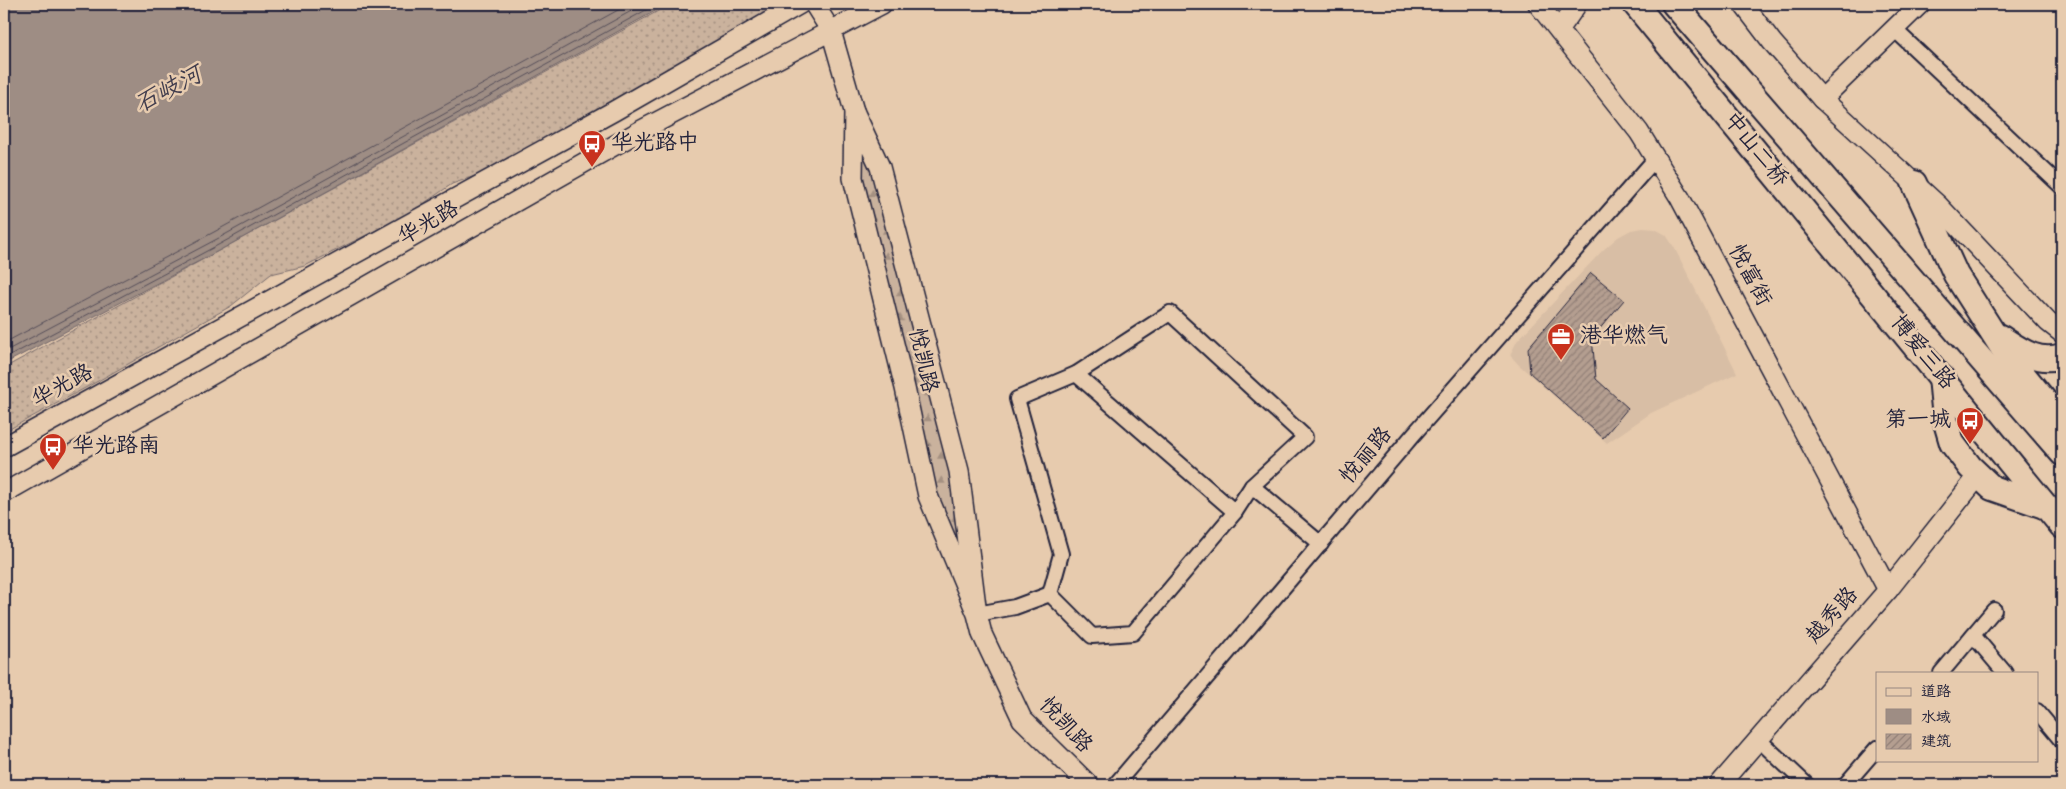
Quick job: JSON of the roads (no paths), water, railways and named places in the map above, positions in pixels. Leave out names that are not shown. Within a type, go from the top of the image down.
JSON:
[{"type":"highway","name":"中山二桥","points":[[1634,4],[1876,296]]},
{"type":"highway","name":"中山二桥","points":[[1674,4],[1908,275]]},
{"type":"highway","points":[[1914,183],[1956,275],[2007,356],[2062,422]]},
{"type":"highway","name":"博爱三路","points":[[1908,275],[2062,452]]},
{"type":"highway","points":[[1908,275],[1957,305],[2022,352],[2043,360],[2062,356]]},
{"type":"highway","name":"博爱三路","points":[[1876,296],[2062,526]]},
{"type":"highway","points":[[1941,377],[1945,419],[1952,443],[1992,488],[2047,507]]},
{"type":"street","name":"华光路","points":[[4,447],[606,116],[800,4]]},
{"type":"street","name":"悦凯路","points":[[814,4],[831,31],[854,111],[880,167],[959,471],[977,614],[982,634],[1022,719],[1089,785]]},
{"type":"street","name":"华光路","points":[[4,493],[638,132],[882,4]]},
{"type":"street","name":"悦富街","points":[[1538,4],[1639,132],[1680,198],[1888,590]]},
{"type":"street","points":[[1559,30],[1577,4]]},
{"type":"street","points":[[1743,4],[1772,42],[1822,99],[1938,205],[2048,322],[2062,333]]},
{"type":"street","points":[[1822,99],[1920,4]]},
{"type":"street","points":[[1894,29],[2062,187]]},
{"type":"street","name":"悦凯路","points":[[854,111],[853,178],[905,388],[928,496],[977,614]]},
{"type":"street","name":"悦丽路","points":[[1115,785],[1656,158]]},
{"type":"street","points":[[1170,313],[1305,436],[1252,486],[1236,512],[1133,633],[1092,636],[1050,594],[1061,554],[1017,399],[1076,374],[1170,313]]},
{"type":"street","points":[[1076,374],[1236,512]]},
{"type":"street","name":"越秀路","points":[[1719,785],[1888,590],[1979,475]]},
{"type":"street","points":[[1252,486],[1321,544]]},
{"type":"street","points":[[977,614],[1016,607],[1050,594]]},
{"type":"street","points":[[1942,672],[1994,610]]},
{"type":"street","points":[[1973,635],[2004,672]]},
{"type":"street","points":[[2038,712],[2062,741]]},
{"type":"street","points":[[1758,739],[1807,785]]},
{"type":"street","points":[[1846,785],[1876,749]]},
{"type":"water","name":"石岐河","points":[[13,4],[668,4],[222,249],[4,364],[4,8]]},
{"type":"place","name":"华光路中","points":[[592,168]]},
{"type":"place","name":"港华燃气","points":[[1561,361]]},
{"type":"place","name":"第一城","points":[[1970,445]]},
{"type":"place","name":"华光路南","points":[[53,471]]}]
